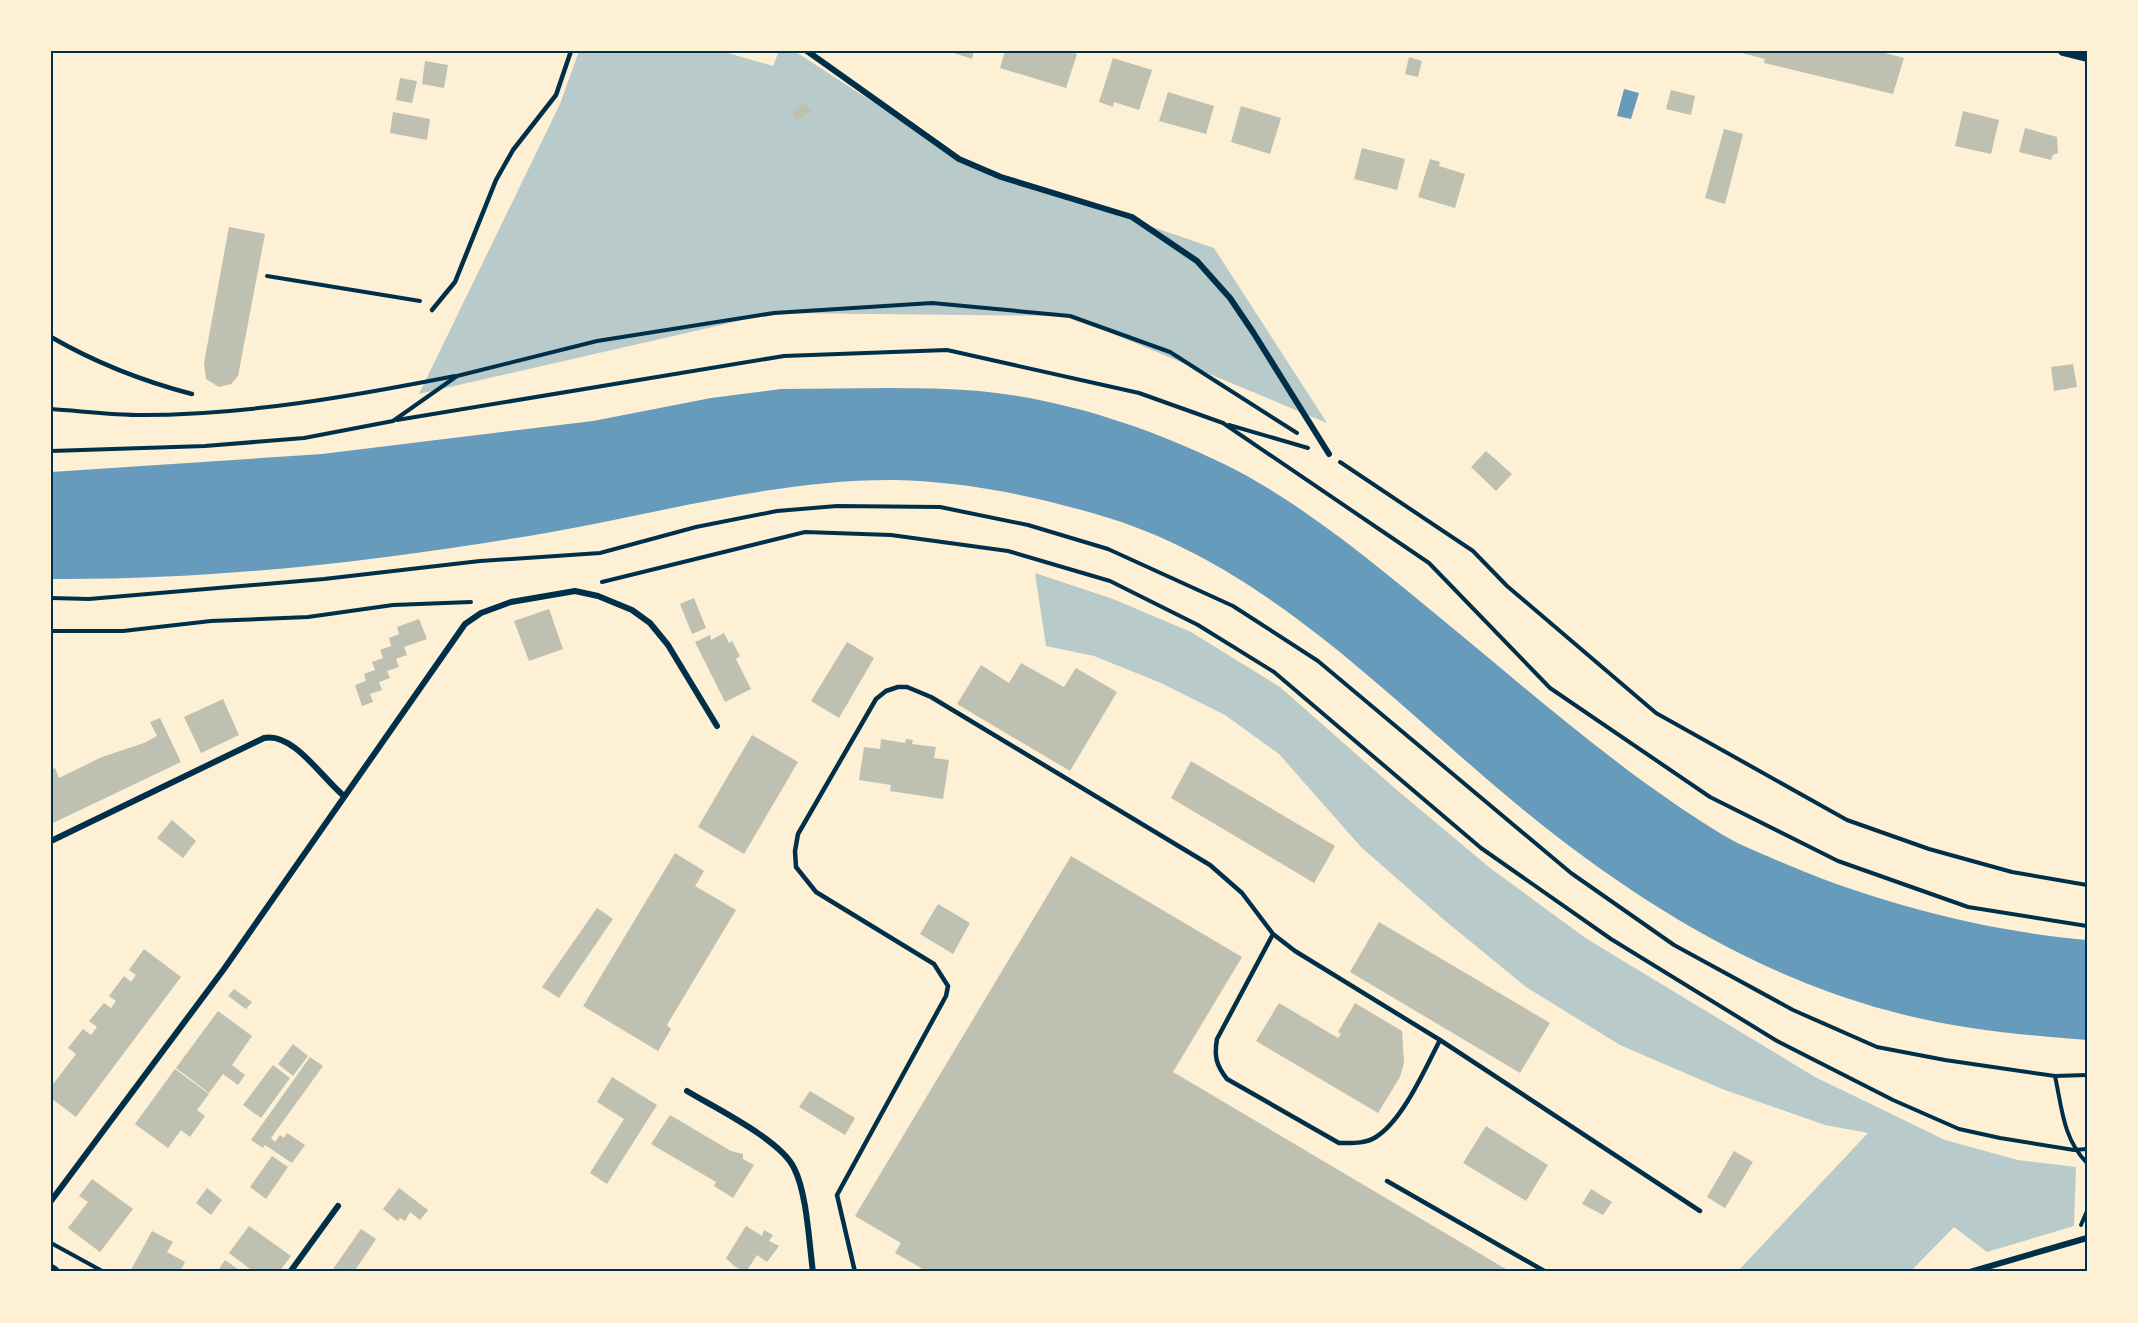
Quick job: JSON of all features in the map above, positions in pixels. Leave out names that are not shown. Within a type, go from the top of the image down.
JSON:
[{"type":"street","points":[[807,51],[959,159],[1001,177],[1132,217],[1197,261],[1230,298],[1329,454]]},
{"type":"street","points":[[2067,52],[2087,57]]},
{"type":"street","points":[[51,1202],[224,969],[465,624],[482,613],[511,602],[576,591],[598,596],[632,610],[650,623],[668,645],[717,726]]},
{"type":"street","points":[[51,841],[264,738],[274,736],[293,745],[344,796]]},
{"type":"street","points":[[687,1091],[772,1144],[791,1162],[799,1180],[813,1272]]},
{"type":"street","points":[[290,1272],[338,1206]]},
{"type":"street","points":[[1970,1272],[2087,1238]]},
{"type":"lane","points":[[432,310],[455,282],[488,199],[507,159],[556,95],[571,51]]},
{"type":"lane","points":[[51,337],[107,366],[161,386],[192,394]]},
{"type":"lane","points":[[855,1272],[837,1195],[946,996],[948,986],[934,964],[816,892],[796,867],[795,851],[798,834],[866,714],[886,691],[907,687],[931,697],[1210,865],[1242,893],[1273,934],[1331,976],[1440,1040],[1700,1211]]},
{"type":"lane","points":[[1273,934],[1217,1039],[1215,1054],[1218,1068],[1227,1079],[1339,1143],[1361,1143],[1375,1138],[1391,1124],[1440,1040]]},
{"type":"lane","points":[[1387,1181],[1546,1272]]},
{"type":"path","points":[[267,276],[436,304]]},
{"type":"path","points":[[51,409],[141,415],[202,412],[363,394],[457,376],[597,341],[774,313],[932,303],[1070,316],[1170,351],[1302,436]]},
{"type":"path","points":[[51,451],[205,446],[304,438],[784,356],[947,350],[1138,393],[1223,423],[1329,454],[1473,551],[1507,586],[1656,714],[1847,820],[1929,849],[2012,872],[2087,885]]},
{"type":"path","points":[[393,421],[457,376]]},
{"type":"path","points":[[1223,423],[1429,563],[1550,687],[1710,797],[1838,861],[1968,908],[2087,926]]},
{"type":"path","points":[[51,598],[89,599],[324,579],[480,561],[600,553],[696,526],[777,511],[837,506],[940,507],[1028,525],[1108,549],[1233,606],[1318,661],[1571,873],[1674,945],[1793,1010],[1877,1047],[1945,1060],[2055,1076],[2087,1075]]},
{"type":"path","points":[[600,582],[805,532],[891,535],[1008,551],[1110,581],[1198,625],[1274,672],[1481,848],[1611,939],[1777,1041],[1893,1101],[1959,1129],[2074,1150],[2087,1149]]},
{"type":"path","points":[[51,631],[123,631],[211,621],[308,617],[393,605],[481,601]]},
{"type":"path","points":[[2055,1076],[2067,1131],[2074,1150],[2087,1163]]},
{"type":"path","points":[[51,1243],[104,1272]]},
{"type":"shaded area","points":[[579,51],[721,51],[773,66],[779,51],[796,52],[966,163],[1214,248],[1327,423],[1070,316],[774,313],[419,394],[560,104]]},
{"type":"shaded area","points":[[1035,573],[1113,599],[1191,632],[1280,687],[1490,868],[1587,939],[1815,1077],[1945,1140],[2018,1160],[2076,1167],[2074,1226],[1987,1252],[1954,1227],[1910,1272],[1737,1272],[1868,1133],[1825,1125],[1722,1089],[1620,1045],[1526,987],[1443,919],[1361,847],[1279,754],[1225,715],[1161,683],[1094,656],[1046,646]]},
{"type":"water","points":[[1624,89],[1639,93],[1631,119],[1617,116]]},
{"type":"water","points":[[781,389],[930,389],[1011,395],[1073,408],[1135,427],[1224,464],[1287,500],[1350,545],[1623,767],[1729,839],[1813,875],[1889,901],[2008,930],[2087,940],[2087,1040],[1988,1030],[1890,1011],[1837,995],[1786,975],[1736,951],[1640,896],[1551,832],[1370,677],[1273,602],[1222,569],[1169,541],[1112,519],[1059,504],[978,487],[951,484],[895,480],[851,481],[763,491],[546,533],[362,560],[175,576],[51,579],[51,472],[322,454],[593,421],[711,398]]},
{"type":"building","points":[[948,51],[974,51],[972,59]]},
{"type":"building","points":[[1005,51],[1067,51],[1077,54],[1066,88],[1000,68]]},
{"type":"building","points":[[1734,51],[1877,51],[1904,58],[1893,94],[1764,63],[1765,59]]},
{"type":"building","points":[[1409,57],[1422,61],[1418,77],[1405,74]]},
{"type":"building","points":[[1113,58],[1152,70],[1139,110],[1114,102],[1113,107],[1099,102]]},
{"type":"building","points":[[425,61],[448,65],[444,88],[422,84]]},
{"type":"building","points":[[400,78],[417,81],[412,103],[396,100]]},
{"type":"building","points":[[1671,90],[1695,96],[1691,115],[1666,109]]},
{"type":"building","points":[[1168,92],[1214,106],[1206,134],[1159,121]]},
{"type":"building","points":[[806,103],[812,112],[797,120],[792,112]]},
{"type":"building","points":[[1241,106],[1281,118],[1270,154],[1231,142]]},
{"type":"building","points":[[1963,111],[1999,120],[1991,154],[1955,146]]},
{"type":"building","points":[[393,112],[430,119],[427,140],[390,133]]},
{"type":"building","points":[[2025,128],[2057,137],[2058,153],[2053,155],[2051,160],[2019,152]]},
{"type":"building","points":[[1724,129],[1743,134],[1725,204],[1705,198]]},
{"type":"building","points":[[1362,148],[1405,159],[1397,190],[1354,179]]},
{"type":"building","points":[[1430,159],[1440,162],[1439,166],[1465,174],[1455,208],[1418,197]]},
{"type":"building","points":[[229,227],[265,234],[238,376],[231,384],[219,387],[206,379],[204,363]]},
{"type":"building","points":[[2073,364],[2077,387],[2054,391],[2051,367]]},
{"type":"building","points":[[1486,451],[1512,474],[1496,491],[1471,467]]},
{"type":"building","points":[[694,598],[706,628],[692,634],[680,604]]},
{"type":"building","points":[[549,609],[563,649],[529,661],[514,621]]},
{"type":"building","points":[[419,619],[427,639],[404,647],[407,655],[396,659],[399,667],[387,671],[390,678],[379,682],[382,690],[370,694],[373,702],[362,706],[355,685],[366,681],[364,674],[375,670],[372,662],[383,658],[380,650],[391,646],[389,638],[399,634],[397,627]]},
{"type":"building","points":[[724,633],[729,643],[732,641],[740,656],[736,659],[751,689],[725,702],[695,642],[710,635],[711,640]]},
{"type":"building","points":[[847,642],[874,658],[839,718],[811,701]]},
{"type":"building","points":[[1021,663],[1064,687],[1076,668],[1117,692],[1070,771],[957,704],[981,665],[1009,683]]},
{"type":"building","points":[[223,699],[239,735],[201,753],[184,717]]},
{"type":"building","points":[[160,718],[181,762],[51,824],[51,770],[55,768],[59,778],[102,757],[144,743],[157,736],[150,722]]},
{"type":"building","points":[[752,735],[798,762],[744,854],[698,827]]},
{"type":"building","points":[[881,739],[905,743],[906,739],[913,740],[912,744],[936,747],[934,758],[949,760],[943,799],[890,791],[891,785],[859,780],[864,747],[880,749]]},
{"type":"building","points":[[1191,761],[1335,846],[1314,883],[1171,798]]},
{"type":"building","points":[[172,820],[196,841],[183,858],[157,838]]},
{"type":"building","points":[[675,853],[704,871],[695,886],[736,910],[667,1025],[671,1029],[658,1051],[583,1006]]},
{"type":"building","points":[[1071,856],[1242,957],[1173,1072],[1511,1272],[928,1272],[895,1253],[901,1243],[855,1216]]},
{"type":"building","points":[[938,904],[970,923],[953,954],[920,934]]},
{"type":"building","points":[[597,908],[613,919],[559,998],[542,987]]},
{"type":"building","points":[[1379,922],[1550,1023],[1520,1073],[1350,972]]},
{"type":"building","points":[[144,949],[181,977],[76,1117],[51,1098],[51,1087],[76,1054],[68,1048],[83,1029],[91,1035],[97,1027],[89,1021],[104,1003],[111,1008],[116,1001],[109,996],[124,976],[131,982],[136,975],[129,970]]},
{"type":"building","points":[[234,989],[252,1002],[246,1009],[228,996]]},
{"type":"building","points":[[1279,1003],[1338,1038],[1341,1034],[1338,1032],[1355,1003],[1402,1031],[1404,1063],[1400,1077],[1378,1113],[1256,1041]]},
{"type":"building","points":[[218,1011],[252,1036],[232,1065],[245,1075],[238,1085],[223,1074],[209,1093],[176,1068]]},
{"type":"building","points":[[293,1044],[308,1056],[293,1076],[278,1064]]},
{"type":"building","points":[[310,1057],[323,1066],[271,1138],[275,1142],[280,1135],[284,1138],[287,1133],[305,1145],[292,1163],[265,1145],[263,1148],[251,1140]]},
{"type":"building","points":[[273,1065],[290,1078],[261,1118],[243,1105]]},
{"type":"building","points":[[175,1069],[209,1094],[197,1110],[205,1116],[190,1137],[181,1130],[168,1148],[135,1124]]},
{"type":"building","points":[[612,1077],[657,1105],[607,1184],[590,1173],[624,1119],[597,1102]]},
{"type":"building","points":[[810,1091],[855,1118],[845,1135],[799,1107]]},
{"type":"building","points":[[670,1115],[731,1151],[743,1154],[743,1159],[754,1165],[733,1198],[714,1186],[716,1182],[651,1144]]},
{"type":"building","points":[[1486,1126],[1548,1165],[1526,1201],[1463,1163]]},
{"type":"building","points":[[1734,1151],[1753,1162],[1725,1208],[1707,1197]]},
{"type":"building","points":[[272,1156],[288,1167],[266,1199],[250,1187]]},
{"type":"building","points":[[92,1179],[133,1209],[100,1252],[68,1228],[88,1202],[79,1196]]},
{"type":"building","points":[[207,1188],[222,1200],[211,1215],[196,1203]]},
{"type":"building","points":[[399,1188],[428,1210],[420,1220],[410,1212],[405,1221],[400,1218],[398,1221],[383,1209]]},
{"type":"building","points":[[1591,1189],[1612,1202],[1603,1215],[1582,1204]]},
{"type":"building","points":[[249,1226],[291,1256],[279,1272],[254,1272],[229,1253]]},
{"type":"building","points":[[746,1226],[762,1236],[764,1230],[773,1235],[769,1241],[779,1246],[767,1262],[757,1255],[746,1272],[734,1266],[726,1258]]},
{"type":"building","points":[[361,1229],[376,1239],[354,1272],[331,1272]]},
{"type":"building","points":[[152,1231],[173,1242],[167,1252],[185,1262],[180,1272],[131,1270]]},
{"type":"building","points":[[225,1260],[242,1272],[217,1272]]}]
